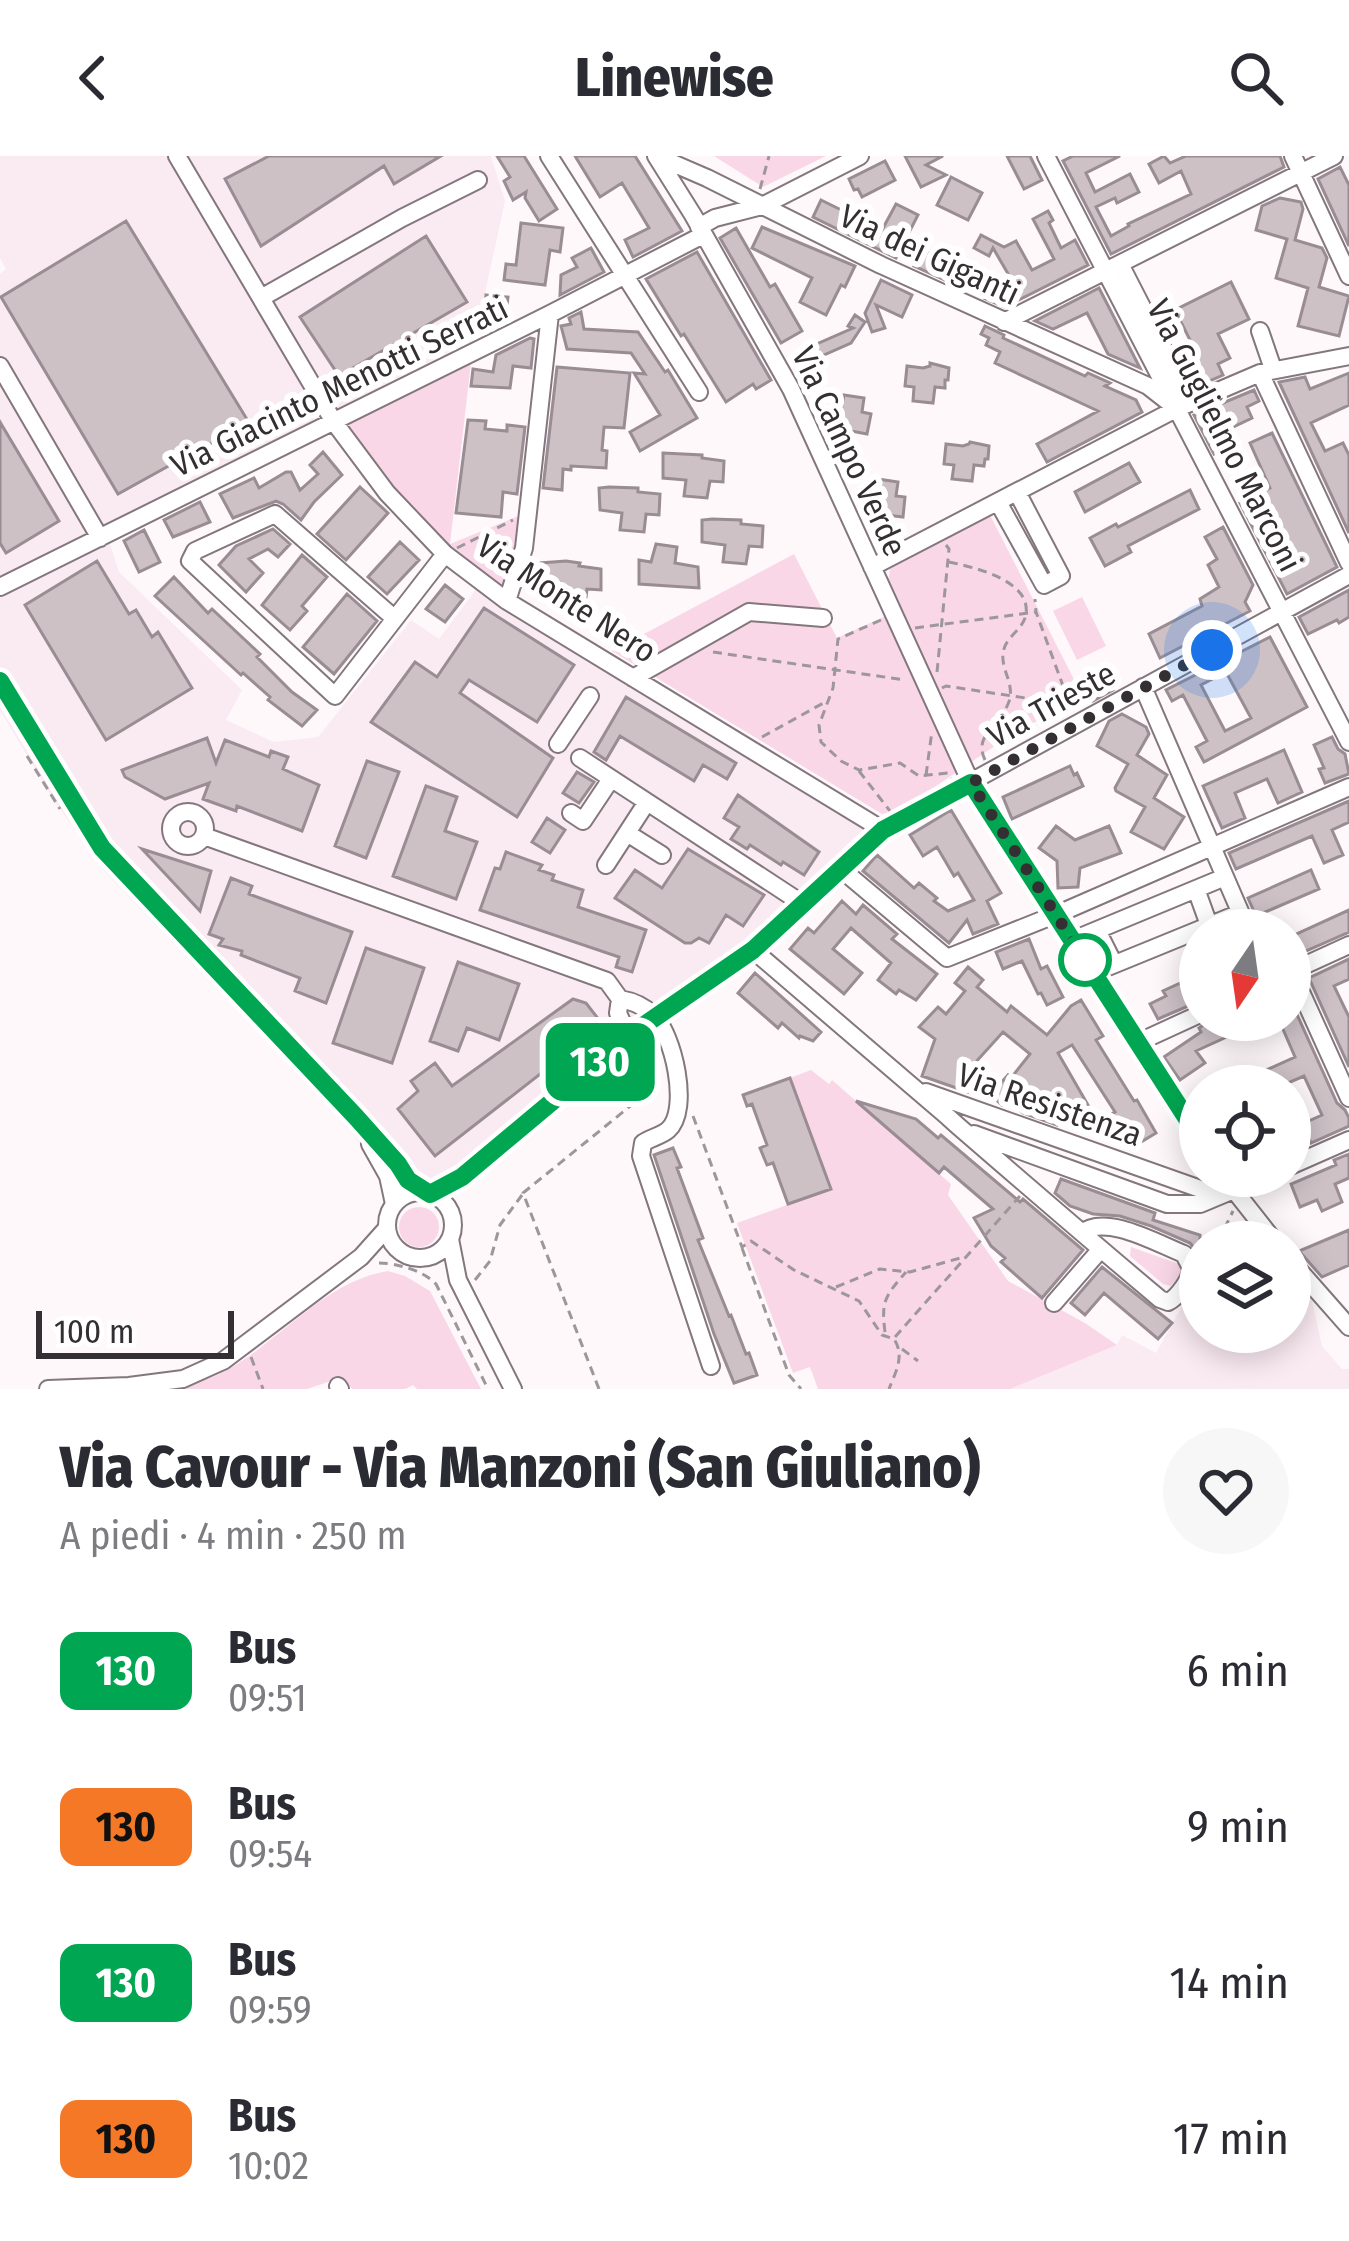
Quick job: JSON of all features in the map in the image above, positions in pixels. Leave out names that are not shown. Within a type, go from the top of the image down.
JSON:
[{"type":"street","name":"Via Monte Nero","points":[[177,156],[334,422],[387,494],[445,554],[507,601],[757,754],[889,827]]},
{"type":"street","points":[[549,156],[699,392]]},
{"type":"street","name":"Via dei Giganti","points":[[656,156],[1148,386],[1176,409]]},
{"type":"street","name":"Via Campo Verde","points":[[656,156],[705,227],[791,389],[944,724],[965,786],[1057,914],[1179,1106]]},
{"type":"street","name":"Via Giacinto Menotti Serrati","points":[[0,587],[625,277],[754,199],[860,156]]},
{"type":"street","name":"Via Guglielmo Marconi","points":[[1046,156],[1172,376],[1176,409],[1349,742]]},
{"type":"street","points":[[1004,322],[1114,268],[1297,164],[1334,156]]},
{"type":"street","points":[[1297,164],[1349,276]]},
{"type":"street","points":[[261,298],[478,180]]},
{"type":"street","points":[[507,601],[524,548],[550,314]]},
{"type":"street","points":[[1260,331],[1266,371],[1349,563]]},
{"type":"street","points":[[872,567],[1176,409],[1266,371],[1349,356]]},
{"type":"street","points":[[0,366],[100,538]]},
{"type":"street","points":[[998,502],[1044,585],[1061,577],[1017,492]]},
{"type":"street","points":[[394,618],[275,514],[195,550],[190,561],[334,696],[445,554]]},
{"type":"street","name":"Via Trieste","points":[[426,1193],[462,1177],[628,1038],[753,950],[889,827],[1349,575]]},
{"type":"street","points":[[633,678],[749,612],[824,618]]},
{"type":"street","points":[[0,681],[102,848],[356,1117],[408,1180],[445,1204],[453,1228],[450,1239],[430,1257],[417,1258],[399,1250],[387,1228],[394,1204],[410,1193],[426,1193]]},
{"type":"street","points":[[1143,688],[1239,909]]},
{"type":"street","points":[[558,744],[590,696]]},
{"type":"street","points":[[580,758],[803,904]]},
{"type":"street","points":[[571,812],[583,821],[611,778]]},
{"type":"street","points":[[841,869],[946,958],[1349,787]]},
{"type":"street","points":[[606,865],[647,802]]},
{"type":"street","points":[[627,833],[662,855]]},
{"type":"street","points":[[204,836],[607,981],[620,999],[618,1013],[628,1038]]},
{"type":"street","points":[[1072,940],[1225,877]]},
{"type":"street","points":[[1196,889],[1203,909]]},
{"type":"street","points":[[1097,930],[1114,964]]},
{"type":"street","points":[[1094,973],[1179,938]]},
{"type":"street","points":[[1311,963],[1349,945]]},
{"type":"street","name":"Via Resistenza","points":[[753,950],[1082,1233],[1160,1299],[1168,1303],[1175,1299],[1190,1272],[1184,1254],[1106,1224],[1090,1226],[1082,1233]]},
{"type":"street","points":[[620,999],[657,1017],[672,1051],[681,1100],[669,1130],[643,1143],[641,1156],[711,1366]]},
{"type":"street","points":[[1311,1016],[1349,1099]]},
{"type":"street","points":[[1139,1042],[1179,1024]]},
{"type":"street","name":"Via Resistenza","points":[[914,1088],[1179,1181]]},
{"type":"street","points":[[356,1117],[388,1176],[394,1204]]},
{"type":"street","name":"Via Resistenza","points":[[958,1126],[1167,1204]]},
{"type":"street","points":[[1311,1157],[1349,1140]]},
{"type":"street","name":"Via Trieste","points":[[448,1209],[462,1177]]},
{"type":"street","points":[[1167,1204],[1178,1194],[1175,1180]]},
{"type":"street","points":[[1167,1204],[1200,1204],[1214,1197]]},
{"type":"street","points":[[1238,1197],[1258,1221]]},
{"type":"street","points":[[365,1260],[387,1228]]},
{"type":"street","points":[[450,1239],[460,1284],[513,1389]]},
{"type":"street","points":[[1054,1303],[1101,1249]]},
{"type":"street","points":[[48,1389],[183,1378],[223,1361],[365,1260],[399,1250]]},
{"type":"street","points":[[430,1257],[460,1284]]},
{"type":"street","points":[[1311,1284],[1349,1328]]},
{"type":"path","points":[[754,199],[769,156]]},
{"type":"path","points":[[445,554],[528,512]]},
{"type":"path","points":[[925,682],[937,672],[949,549],[945,542]]},
{"type":"path","points":[[947,561],[999,575],[1025,605],[1024,620],[1004,648],[1011,696],[981,742],[990,772]]},
{"type":"path","points":[[687,648],[1052,702],[1066,694],[1035,599]]},
{"type":"path","points":[[904,635],[918,627],[1036,612]]},
{"type":"path","points":[[881,620],[838,639],[833,688],[819,725],[821,742],[859,770],[889,810],[889,827]]},
{"type":"path","points":[[757,754],[762,746],[755,742],[829,700]]},
{"type":"path","points":[[926,777],[930,733],[944,724]]},
{"type":"path","points":[[859,770],[900,763],[919,776],[948,773],[965,786]]},
{"type":"path","points":[[441,1295],[473,1282],[490,1261],[500,1225],[523,1193],[639,1099]]},
{"type":"path","points":[[692,1114],[789,1375],[801,1389]]},
{"type":"path","points":[[894,1339],[1028,1186]]},
{"type":"path","points":[[523,1193],[599,1389]]},
{"type":"path","points":[[742,1247],[752,1241],[794,1270],[859,1301],[882,1335],[894,1339],[918,1361]]},
{"type":"path","points":[[833,1289],[880,1269],[908,1271],[966,1256]]},
{"type":"path","points":[[365,1260],[428,1275],[488,1389]]},
{"type":"path","points":[[886,1336],[883,1305],[908,1271]]},
{"type":"path","points":[[246,1344],[263,1389]]},
{"type":"path","points":[[890,1389],[900,1348]]},
{"type":"shaded area","points":[[0,156],[491,156],[505,201],[475,339],[104,526],[119,572],[242,690],[226,720],[274,742],[318,737],[411,620],[439,639],[480,584],[877,831],[750,947],[460,1172],[428,1189],[407,1188],[388,1202],[369,1155],[341,1120],[104,871],[53,799],[0,710],[0,274],[6,269],[0,258]]},
{"type":"shaded area","points":[[714,156],[826,156],[763,187]]},
{"type":"shaded area","points":[[471,363],[450,544],[528,512],[510,591],[450,546],[392,487],[346,425]]},
{"type":"shaded area","points":[[990,515],[1082,695],[1002,741],[898,812],[882,814],[612,651],[794,554],[837,638],[901,609],[888,582],[890,569]]},
{"type":"shaded area","points":[[1082,597],[1106,646],[1077,660],[1053,611]]},
{"type":"shaded area","points":[[811,1070],[829,1084],[832,1080],[951,1184],[948,1195],[1008,1281],[1117,1345],[1010,1389],[818,1389],[810,1367],[793,1373],[737,1223],[831,1189],[790,1078]]},
{"type":"shaded area","points":[[419,1207],[433,1213],[439,1227],[433,1241],[419,1247],[405,1241],[399,1227],[405,1213]]},
{"type":"shaded area","points":[[1131,1247],[1179,1264],[1179,1275],[1171,1286],[1163,1284],[1130,1256]]},
{"type":"shaded area","points":[[388,1271],[430,1291],[481,1389],[417,1389],[413,1385],[352,1389],[343,1377],[307,1389],[153,1389],[191,1384],[218,1374],[344,1286]]},
{"type":"shaded area","points":[[1311,1299],[1322,1346],[1342,1369],[1349,1369],[1349,1389],[1010,1389],[1117,1345],[1122,1335],[1156,1353],[1179,1312],[1179,1353],[1311,1353]]},
{"type":"building","points":[[269,156],[441,156],[394,184],[384,166],[261,246],[225,179]]},
{"type":"building","points":[[497,156],[524,156],[557,209],[539,221],[526,192],[513,200],[504,181],[510,177]]},
{"type":"building","points":[[575,156],[635,156],[682,231],[633,257],[625,240],[649,228],[622,183],[600,197]]},
{"type":"building","points":[[905,156],[943,156],[926,165],[946,175],[921,187]]},
{"type":"building","points":[[1007,156],[1030,156],[1042,180],[1024,189]]},
{"type":"building","points":[[1073,156],[1120,156],[1086,173],[1095,192],[1130,174],[1139,192],[1096,207],[1111,236],[1191,194],[1181,171],[1159,183],[1149,164],[1164,156],[1170,163],[1186,156],[1280,156],[1284,167],[1111,254],[1063,161]]},
{"type":"building","points":[[885,161],[895,180],[862,197],[849,179]]},
{"type":"building","points":[[1340,167],[1349,185],[1349,246],[1318,179]]},
{"type":"building","points":[[951,177],[982,193],[968,220],[937,205]]},
{"type":"building","points":[[1280,198],[1301,202],[1295,240],[1322,248],[1327,258],[1319,287],[1349,296],[1339,336],[1298,326],[1308,288],[1276,278],[1287,239],[1256,230],[1262,206]]},
{"type":"building","points":[[821,200],[882,230],[896,204],[918,215],[896,258],[813,217]]},
{"type":"building","points":[[1048,211],[1061,248],[1075,240],[1088,265],[1005,307],[986,299],[1014,284],[993,248],[989,256],[974,248],[981,235],[1004,247],[1016,241],[1032,270],[1054,259],[1033,219]]},
{"type":"building","points":[[126,221],[248,421],[118,494],[1,297]]},
{"type":"building","points":[[521,223],[563,228],[560,252],[550,250],[545,285],[504,280],[506,264],[516,265]]},
{"type":"building","points":[[762,227],[855,266],[826,315],[800,302],[812,278],[752,248]]},
{"type":"building","points":[[736,228],[802,331],[781,343],[720,238]]},
{"type":"building","points":[[426,236],[467,302],[339,376],[300,317]]},
{"type":"building","points":[[591,248],[604,272],[560,295],[561,275],[577,267],[572,258]]},
{"type":"building","points":[[922,250],[963,271],[956,285],[914,266]]},
{"type":"building","points":[[697,252],[771,380],[756,389],[753,384],[726,402],[646,279]]},
{"type":"building","points":[[881,280],[912,295],[902,317],[876,305],[885,328],[872,332],[865,313]]},
{"type":"building","points":[[1231,282],[1249,319],[1218,334],[1230,358],[1218,364],[1223,375],[1198,386],[1180,350],[1192,344],[1175,310]]},
{"type":"building","points":[[1099,288],[1140,368],[1108,354],[1087,313],[1053,329],[1035,321]]},
{"type":"building","points":[[486,295],[508,297],[505,322],[482,331]]},
{"type":"building","points":[[581,312],[584,329],[638,332],[697,418],[640,451],[630,432],[660,415],[634,373],[645,374],[631,353],[567,349],[561,326],[571,324],[569,318]]},
{"type":"building","points":[[855,315],[865,322],[851,343],[808,362],[803,350],[853,328],[848,326]]},
{"type":"building","points":[[985,326],[1085,376],[1088,373],[1110,383],[1105,386],[1136,400],[1142,412],[1047,462],[1037,444],[1098,411],[995,363],[1000,352],[986,345],[989,338],[981,334]]},
{"type":"building","points":[[534,339],[531,368],[513,366],[510,388],[471,386],[473,369],[493,372],[496,355]]},
{"type":"building","points":[[930,363],[949,368],[945,388],[935,387],[933,403],[913,401],[914,387],[905,386],[907,366],[923,368]]},
{"type":"building","points":[[557,367],[630,373],[624,428],[604,427],[606,468],[563,469],[562,490],[543,488]]},
{"type":"building","points":[[1349,373],[1349,405],[1311,423],[1325,451],[1343,443],[1349,455],[1349,533],[1279,382],[1305,377],[1310,389]]},
{"type":"building","points":[[1254,390],[1259,401],[1247,407],[1252,418],[1223,432],[1231,446],[1214,454],[1194,415]]},
{"type":"building","points":[[844,395],[864,398],[862,412],[871,414],[867,434],[825,428],[831,409],[841,411]]},
{"type":"building","points":[[468,420],[486,421],[485,429],[525,427],[517,494],[503,492],[501,517],[456,513]]},
{"type":"building","points":[[0,422],[59,521],[6,553],[0,543]]},
{"type":"building","points":[[1272,433],[1337,567],[1287,594],[1240,503],[1270,488],[1250,443]]},
{"type":"building","points":[[946,444],[989,446],[988,459],[984,466],[974,465],[972,481],[952,479],[954,465],[944,464]]},
{"type":"building","points":[[323,452],[342,475],[301,520],[276,501],[233,518],[220,494],[254,478],[259,488],[286,472],[291,472],[300,490],[318,474],[310,465]]},
{"type":"building","points":[[663,453],[724,461],[723,482],[710,481],[707,498],[684,496],[686,480],[663,478]]},
{"type":"building","points":[[1129,463],[1140,482],[1085,512],[1075,492]]},
{"type":"building","points":[[878,479],[898,482],[896,496],[905,497],[903,517],[879,519],[862,514],[862,501],[866,494],[876,495]]},
{"type":"building","points":[[360,487],[388,513],[346,560],[317,534]]},
{"type":"building","points":[[599,488],[660,494],[659,515],[646,514],[644,532],[620,530],[622,513],[600,510]]},
{"type":"building","points":[[1190,490],[1199,509],[1128,546],[1131,552],[1105,566],[1090,538]]},
{"type":"building","points":[[200,502],[210,522],[173,537],[164,520]]},
{"type":"building","points":[[702,520],[763,526],[762,547],[749,546],[746,564],[723,562],[725,545],[702,542]]},
{"type":"building","points":[[1223,527],[1253,585],[1245,602],[1250,611],[1160,658],[1149,634],[1202,606],[1200,599],[1219,587],[1208,565],[1217,559],[1205,537]]},
{"type":"building","points":[[273,529],[290,544],[278,557],[268,549],[249,559],[263,573],[246,592],[219,565],[236,546]]},
{"type":"building","points":[[144,530],[160,562],[139,572],[124,541]]},
{"type":"building","points":[[400,542],[419,560],[387,594],[368,577]]},
{"type":"building","points":[[656,544],[677,547],[675,563],[698,567],[699,588],[639,584],[639,560],[651,562]]},
{"type":"building","points":[[302,555],[327,577],[302,606],[307,611],[290,630],[262,605]]},
{"type":"building","points":[[97,561],[129,614],[136,610],[152,637],[158,632],[192,688],[106,740],[25,605]]},
{"type":"building","points":[[566,561],[601,569],[601,590],[587,589],[585,606],[562,604],[563,588],[541,584],[540,563]]},
{"type":"building","points":[[174,577],[208,613],[212,609],[260,654],[257,657],[292,692],[317,710],[302,726],[155,596]]},
{"type":"building","points":[[445,585],[463,599],[445,622],[426,609]]},
{"type":"building","points":[[1349,590],[1349,617],[1308,634],[1299,617]]},
{"type":"building","points":[[347,594],[377,621],[334,674],[303,647]]},
{"type":"building","points":[[484,608],[574,665],[537,722],[469,680],[460,693],[553,758],[517,817],[371,722],[415,662],[437,677]]},
{"type":"building","points":[[1270,637],[1307,707],[1204,762],[1196,747],[1207,741],[1183,695],[1172,701],[1166,690]],"holes":[[[1226,672],[1251,718],[1225,731],[1201,685]]]},
{"type":"building","points":[[1104,671],[1113,690],[1093,701],[1083,681]]},
{"type":"building","points":[[626,697],[736,763],[727,779],[703,765],[694,781],[620,736],[606,760],[594,752]]},
{"type":"building","points":[[1122,714],[1146,727],[1149,734],[1137,755],[1167,775],[1154,798],[1184,817],[1164,849],[1131,832],[1145,807],[1116,791],[1128,764],[1097,746],[1109,721]]},
{"type":"building","points":[[1332,737],[1345,754],[1349,774],[1325,783],[1314,745]]},
{"type":"building","points":[[207,738],[216,763],[225,740],[269,757],[271,751],[288,757],[283,769],[319,785],[302,831],[237,806],[236,811],[203,799],[209,783],[165,799],[125,777],[122,770]]},
{"type":"building","points":[[1284,750],[1302,792],[1278,803],[1267,779],[1235,793],[1245,818],[1222,828],[1203,786]]},
{"type":"building","points":[[367,761],[399,772],[366,858],[335,846]]},
{"type":"building","points":[[1070,766],[1083,786],[1012,819],[1003,797]]},
{"type":"building","points":[[577,772],[594,782],[579,803],[563,793]]},
{"type":"building","points":[[426,786],[457,797],[445,831],[477,842],[456,899],[393,876]]},
{"type":"building","points":[[738,795],[819,852],[804,875],[731,839],[739,827],[724,818]]},
{"type":"building","points":[[1349,801],[1349,822],[1332,830],[1343,855],[1324,863],[1312,836],[1236,869],[1229,853]]},
{"type":"building","points":[[951,810],[1001,893],[987,901],[998,924],[973,934],[967,920],[949,943],[863,871],[877,855],[914,888],[919,883],[948,911],[974,900],[937,847],[923,856],[910,835]]},
{"type":"building","points":[[547,818],[565,830],[550,853],[532,842]]},
{"type":"building","points":[[1056,826],[1075,840],[1109,826],[1121,853],[1080,868],[1078,887],[1058,888],[1057,861],[1039,848]]},
{"type":"building","points":[[142,849],[211,871],[200,911]]},
{"type":"building","points":[[688,849],[764,895],[743,926],[726,915],[709,943],[699,938],[685,943],[615,898],[635,870],[662,888]]},
{"type":"building","points":[[506,852],[542,865],[539,870],[554,875],[552,880],[583,890],[578,907],[646,930],[632,972],[616,967],[619,957],[480,910]]},
{"type":"building","points":[[1311,870],[1319,889],[1272,909],[1253,909],[1248,898]]},
{"type":"building","points":[[231,878],[252,886],[249,894],[352,932],[326,1003],[295,991],[300,978],[219,945],[223,939],[209,934]]},
{"type":"building","points":[[842,901],[856,914],[863,905],[897,934],[892,939],[937,974],[916,1000],[899,990],[896,994],[878,980],[891,963],[851,928],[833,949],[862,973],[844,994],[790,949],[808,928],[814,933]]},
{"type":"building","points":[[1349,910],[1349,932],[1311,949],[1311,927]]},
{"type":"building","points":[[1029,939],[1041,969],[1047,966],[1063,997],[1047,1005],[1022,961],[1003,969],[996,952]]},
{"type":"building","points":[[366,948],[424,968],[392,1063],[333,1043]]},
{"type":"building","points":[[1349,959],[1349,979],[1334,986],[1349,1017],[1349,1067],[1311,982],[1311,977]]},
{"type":"building","points":[[458,962],[519,984],[499,1040],[467,1028],[458,1051],[430,1041]]},
{"type":"building","points":[[968,967],[983,980],[977,987],[1007,1012],[1011,1006],[1047,1035],[1081,1000],[1103,1036],[1096,1040],[1156,1133],[1133,1147],[1127,1136],[1120,1140],[1106,1135],[1098,1121],[1115,1112],[1072,1045],[1058,1053],[1088,1105],[1074,1114],[1065,1099],[1057,1125],[1023,1113],[1008,1099],[1002,1105],[986,1091],[982,1097],[922,1076],[935,1039],[919,1027],[938,1007],[946,1014],[965,991],[955,983]],"holes":[[[1003,1032],[1030,1054],[1000,1084],[974,1064]]]},
{"type":"building","points":[[755,973],[821,1032],[813,1041],[799,1038],[782,1023],[778,1028],[738,993]]},
{"type":"building","points":[[1179,984],[1179,1010],[1158,1019],[1150,1004],[1166,996],[1163,991]]},
{"type":"building","points":[[573,999],[586,1003],[603,1025],[435,1156],[398,1109],[418,1091],[411,1081],[435,1063],[452,1086]]},
{"type":"building","points":[[1188,1041],[1218,1041],[1196,1051],[1202,1065],[1179,1065],[1179,1079],[1164,1057]]},
{"type":"building","points":[[1288,1041],[1309,1041],[1349,1126],[1311,1143],[1311,1120],[1322,1115],[1311,1091],[1311,1065],[1277,1065],[1295,1057]]},
{"type":"building","points":[[790,1078],[831,1189],[788,1204],[773,1163],[767,1165],[760,1148],[767,1145],[752,1104],[747,1106],[743,1095]]},
{"type":"building","points":[[856,1101],[916,1119],[938,1138],[941,1135],[1083,1250],[1042,1298],[1001,1262],[1005,1258],[991,1246],[974,1218],[993,1209],[944,1167],[939,1173]]},
{"type":"building","points":[[673,1148],[703,1238],[698,1240],[757,1375],[734,1383],[654,1155]]},
{"type":"building","points":[[1349,1154],[1349,1178],[1335,1184],[1342,1202],[1322,1211],[1317,1200],[1300,1207],[1296,1197],[1311,1197],[1311,1176],[1336,1165],[1334,1160]]},
{"type":"building","points":[[1061,1179],[1155,1213],[1153,1220],[1179,1228],[1179,1238],[1120,1216],[1070,1206],[1055,1193]]},
{"type":"building","points":[[1349,1230],[1349,1265],[1322,1277],[1311,1265],[1311,1246]]},
{"type":"building","points":[[1102,1267],[1172,1323],[1158,1339],[1104,1293],[1085,1315],[1071,1303]]},
{"type":"bus line","name":"130","points":[[0,681],[102,848],[423,1192],[430,1194],[462,1177],[640,1028],[753,950],[883,830],[971,783],[1179,1106]]},
{"type":"route","points":[[1085,960],[971,783],[1212,650]]}]
